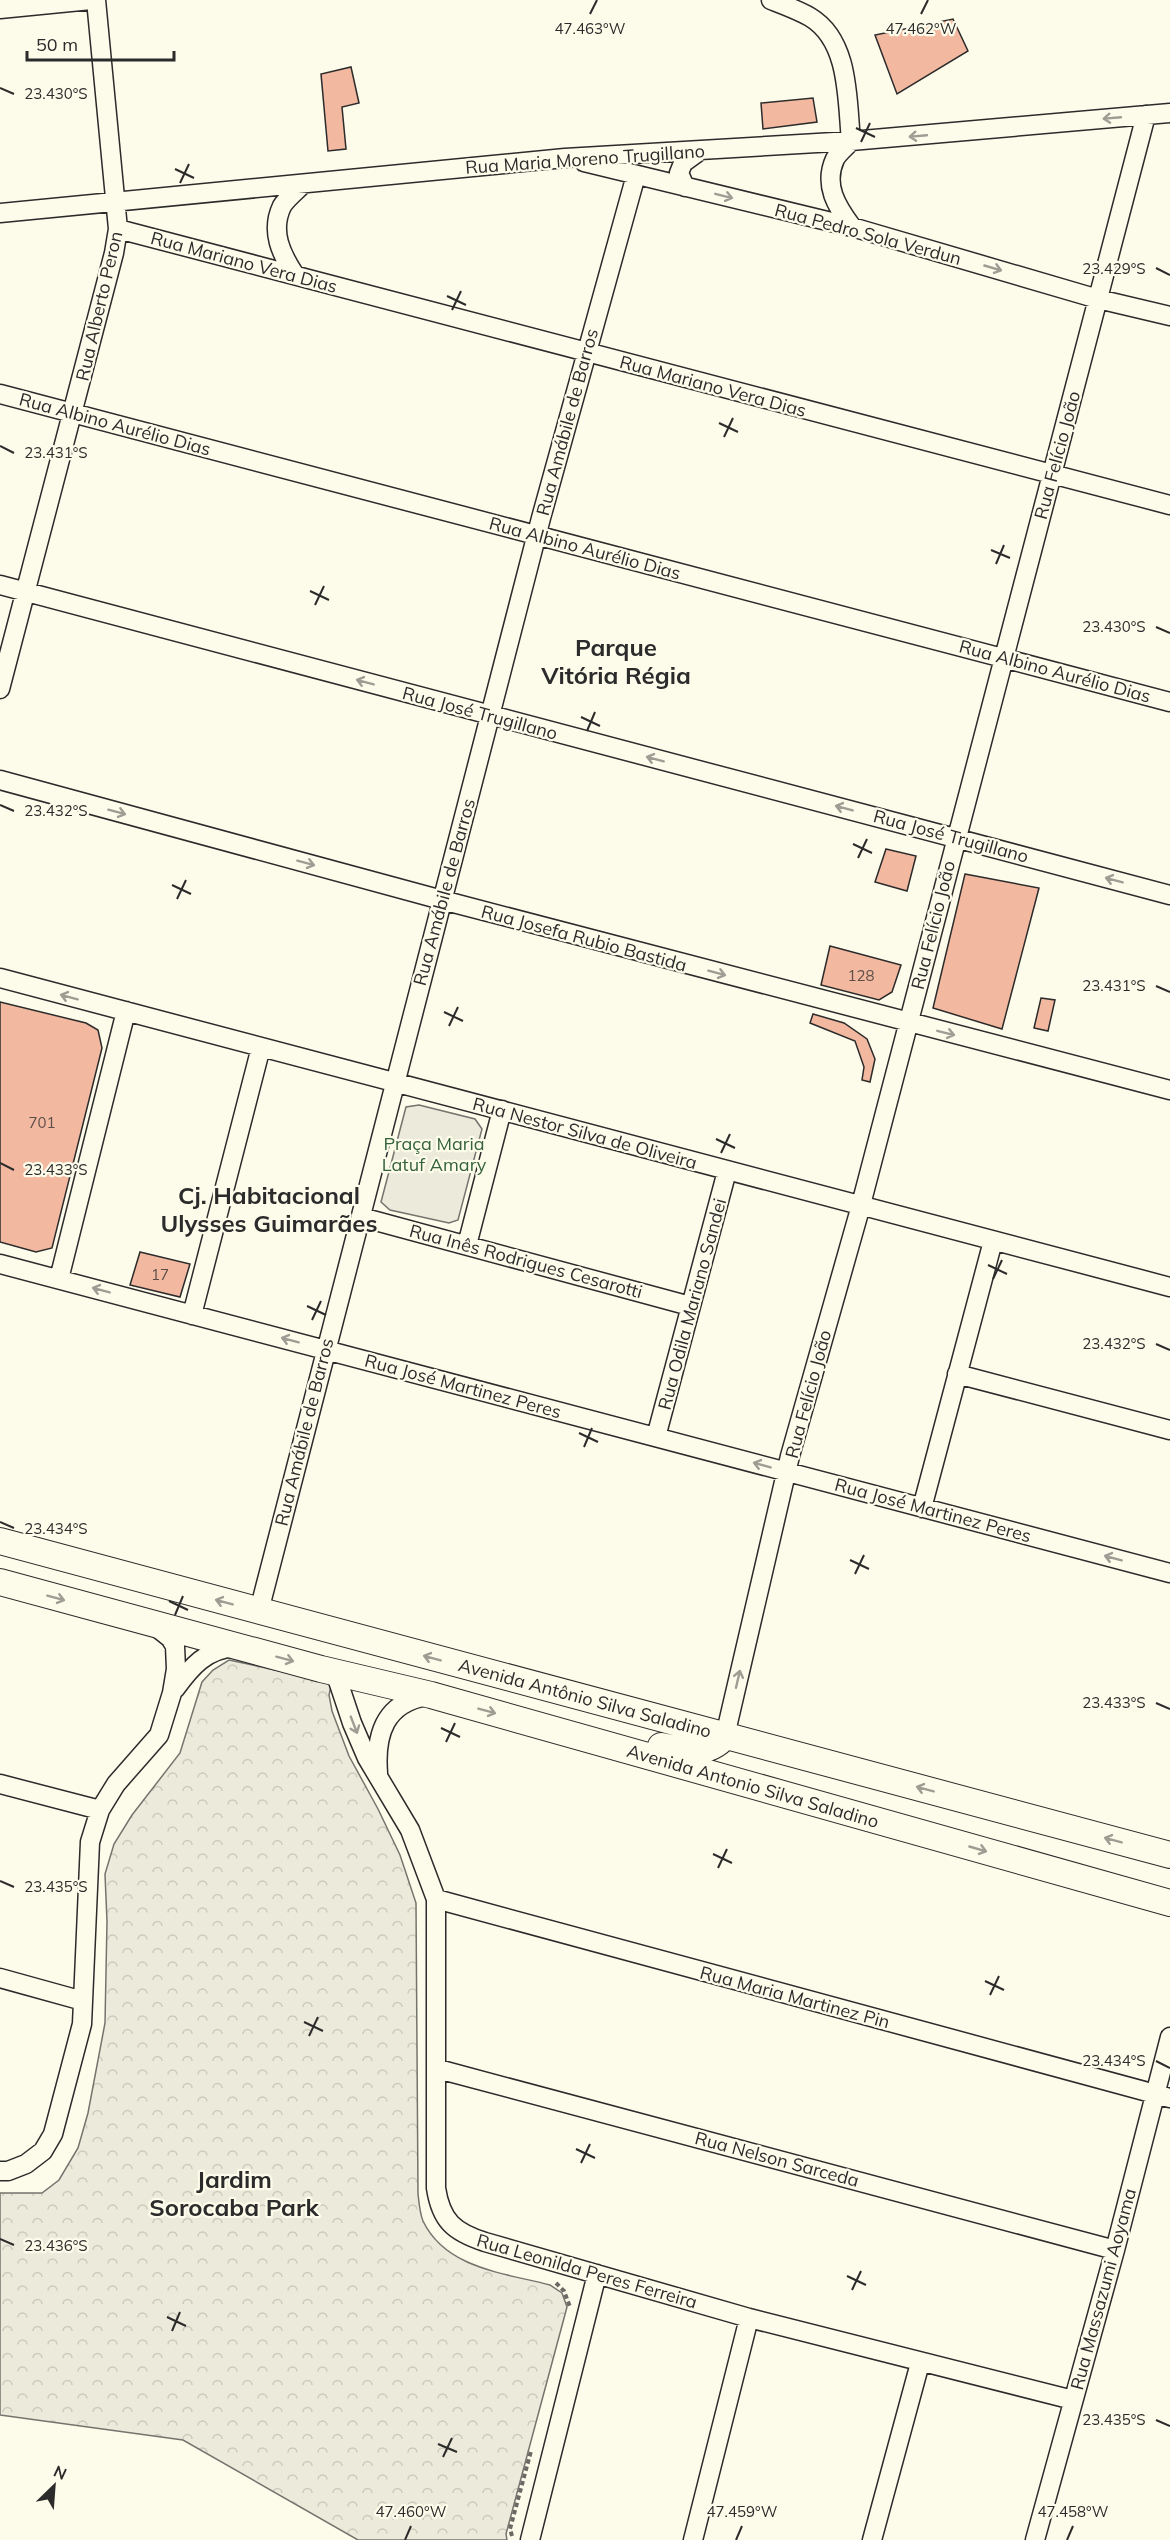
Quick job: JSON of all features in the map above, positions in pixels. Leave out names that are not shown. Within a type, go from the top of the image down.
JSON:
[{"type":"main road","name":"Avenida Antônio Silva Saladino","points":[[0,1541],[1170,1855]]},
{"type":"main road","points":[[0,1582],[335,1672]]},
{"type":"main road","name":"Avenida Antonio Silva Saladino","points":[[335,1672],[430,1695],[1170,1903]]},
{"type":"main road","points":[[519,1720],[687,1751],[712,1747],[725,1736]]},
{"type":"street","points":[[0,9],[91,0]]},
{"type":"street","name":"Rua Alberto Peron","points":[[0,689],[74,413],[118,229],[96,0]]},
{"type":"street","points":[[771,0],[810,17],[829,32],[842,62],[851,141],[835,158],[830,182],[836,206],[852,227]]},
{"type":"street","name":"Rua Maria Moreno Trugillano","points":[[0,213],[565,158],[851,141],[1170,113]]},
{"type":"street","name":"Rua Felício João","points":[[725,1736],[788,1472],[861,1205],[1146,115]]},
{"type":"street","points":[[685,186],[679,172],[683,163],[700,150]]},
{"type":"street","name":"Rua Pedro Sola Verdun","points":[[565,158],[852,227],[1098,298],[1170,316]]},
{"type":"street","name":"Rua Amábile de Barros","points":[[259,1611],[325,1349],[585,353],[636,175]]},
{"type":"street","points":[[295,275],[283,257],[275,230],[282,205],[302,185]]},
{"type":"street","name":"Rua Mariano Vera Dias","points":[[118,229],[1170,505]]},
{"type":"street","name":"Rua Albino Aurélio Dias","points":[[0,393],[1170,702]]},
{"type":"street","name":"Rua José Trugillano","points":[[0,585],[1170,895]]},
{"type":"street","name":"Rua Josefa Rubio Bastida","points":[[0,780],[442,900],[1170,1090]]},
{"type":"street","name":"Rua Nestor Silva de Oliveira","points":[[0,978],[1170,1287]]},
{"type":"street","points":[[59,1279],[126,1011]]},
{"type":"street","points":[[192,1315],[261,1047]]},
{"type":"street","points":[[466,1245],[502,1110]]},
{"type":"street","name":"Rua Odila Mariano Sandei","points":[[656,1437],[727,1171]]},
{"type":"street","name":"Rua Inês Rodrigues Cesarotti","points":[[361,1217],[690,1306]]},
{"type":"street","points":[[922,1508],[993,1241]]},
{"type":"street","name":"Rua José Martinez Peres","points":[[0,1264],[1170,1573]]},
{"type":"street","points":[[957,1374],[1170,1431]]},
{"type":"street","points":[[0,2171],[8,2171],[26,2163],[43,2151],[53,2134],[82,2024],[90,1842],[100,1810],[116,1784],[159,1735],[172,1693],[176,1670],[175,1646],[170,1638],[151,1623]]},
{"type":"street","points":[[172,1693],[186,1673],[202,1658],[222,1648],[237,1647]]},
{"type":"street","name":"Rua Leonilda Peres Ferreira","points":[[335,1672],[367,1758],[410,1830],[436,1899],[438,2069],[436,2188],[444,2217],[452,2226],[471,2238],[749,2318],[1073,2400]]},
{"type":"street","points":[[378,1775],[378,1738],[386,1722],[395,1709],[404,1703],[413,1698],[430,1695]]},
{"type":"street","points":[[0,1784],[100,1810]]},
{"type":"street","name":"Rua Maria Martinez Pin","points":[[436,1899],[1162,2097]]},
{"type":"street","points":[[0,1978],[83,2001]]},
{"type":"street","name":"Rua Massazumi Aoyama","points":[[1035,2540],[1115,2250],[1162,2097],[1170,2037]]},
{"type":"street","name":"Rua Nelson Sarceda","points":[[438,2069],[1115,2250]]},
{"type":"street","points":[[530,2540],[597,2274]]},
{"type":"street","points":[[693,2540],[749,2318]]},
{"type":"street","points":[[872,2540],[920,2363]]},
{"type":"green space","name":"Praça Maria Latuf Amary","points":[[419,1105],[475,1119],[482,1129],[458,1220],[449,1223],[390,1210],[381,1202],[406,1107]]},
{"type":"green space","points":[[229,1660],[326,1681],[331,1686],[329,1695],[332,1711],[349,1756],[400,1855],[416,1903],[418,2194],[423,2221],[433,2237],[446,2250],[461,2259],[478,2267],[550,2285],[562,2293],[567,2307],[506,2534],[507,2540],[358,2540],[183,2440],[0,2415],[0,2193],[42,2193],[59,2180],[78,2148],[88,2113],[105,2023],[107,1921],[105,1874],[114,1844],[132,1815],[180,1753],[202,1682],[213,1670]]},
{"type":"building","points":[[953,19],[968,51],[897,94],[875,35]]},
{"type":"building","points":[[351,67],[359,103],[342,107],[346,149],[328,151],[321,74]]},
{"type":"building","points":[[813,98],[817,122],[763,129],[761,103]]},
{"type":"building","points":[[886,849],[916,856],[907,891],[875,882]]},
{"type":"building","points":[[965,874],[1039,888],[1002,1029],[933,1008]]},
{"type":"building","points":[[830,946],[901,965],[892,992],[879,1000],[821,985]]},
{"type":"building","points":[[1041,998],[1055,1000],[1048,1031],[1034,1028]]},
{"type":"building","points":[[0,1002],[86,1023],[98,1030],[102,1048],[52,1248],[36,1252],[0,1242]]},
{"type":"building","points":[[813,1014],[844,1023],[867,1039],[875,1059],[870,1082],[862,1080],[864,1067],[855,1041],[810,1023]]},
{"type":"building","points":[[140,1252],[190,1264],[180,1297],[130,1285]]},
{"type":"district","name":"Parque Vitória Régia","points":[[616,661]]},
{"type":"district","name":"Cj. Habitacional Ulysses Guimarães","points":[[269,1209]]},
{"type":"district","name":"Jardim Sorocaba Park","points":[[234,2193]]}]
